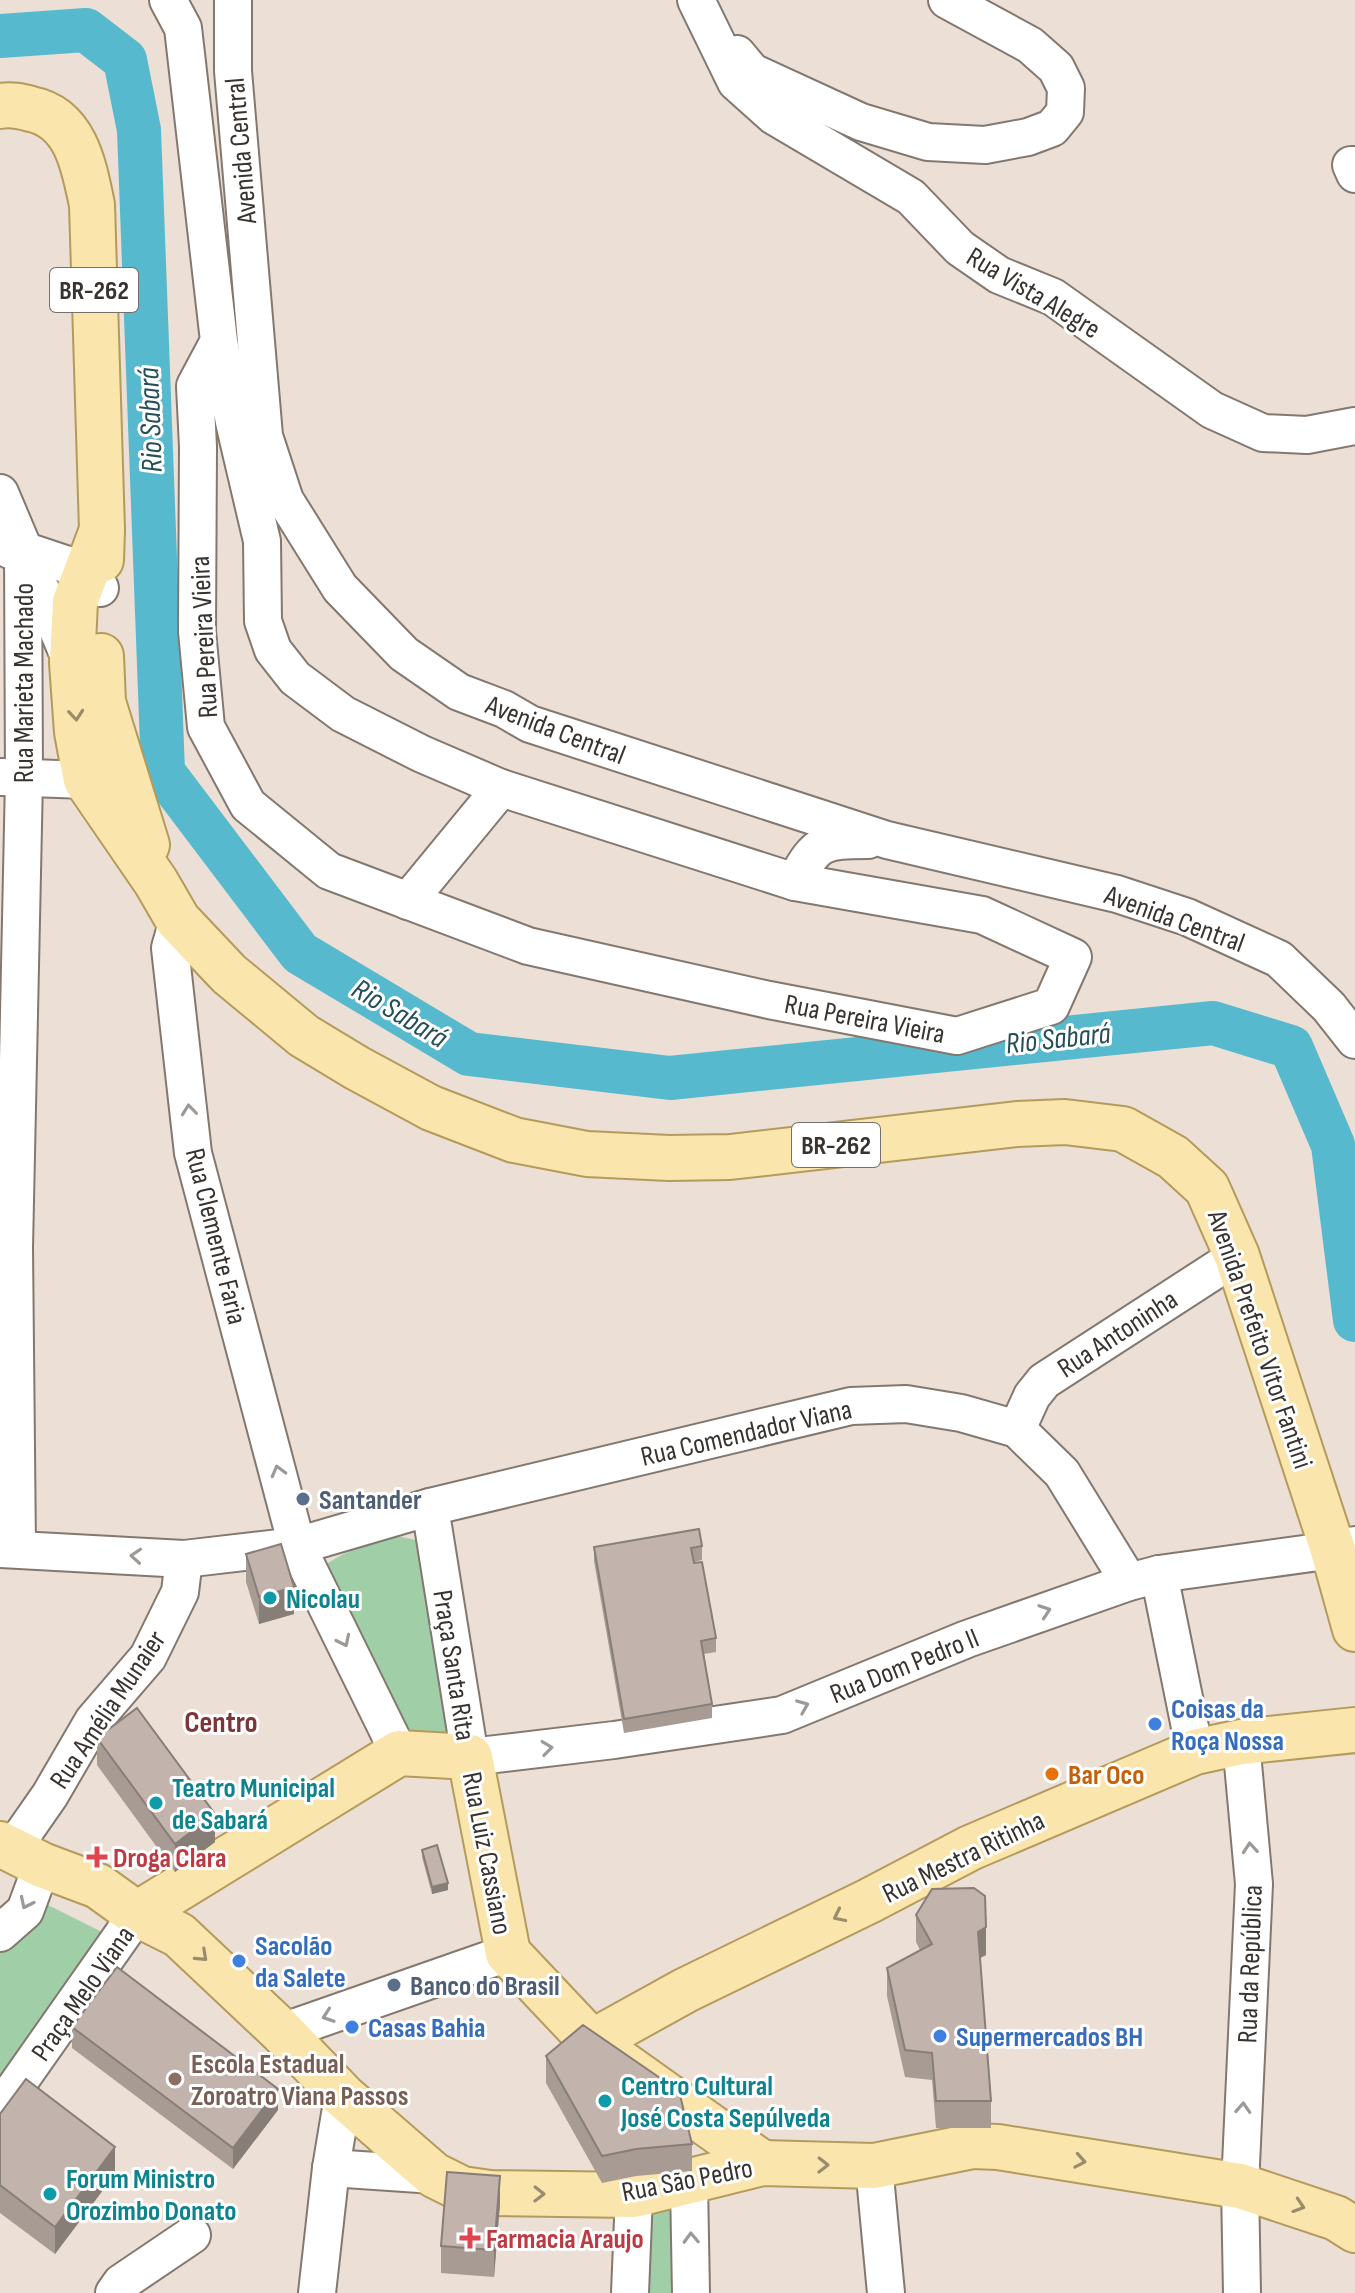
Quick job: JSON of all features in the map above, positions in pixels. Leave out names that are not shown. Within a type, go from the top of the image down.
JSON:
[{"type":"main road","name":"Avenida Prefeito Vitor Fantini","points":[[0,106],[10,104],[45,112],[64,127],[82,156],[92,205],[102,530],[93,580],[103,702],[156,882]]},
{"type":"main road","name":"Avenida Prefeito Vitor Fantini","points":[[93,580],[75,602],[72,663],[77,732],[86,780],[156,882],[178,920],[229,974],[304,1036],[431,1108],[514,1140],[587,1154],[730,1157],[1065,1122],[1123,1129],[1173,1157],[1207,1188],[1237,1256],[1344,1547],[1355,1601]]},
{"type":"main road","name":"Avenida Prefeito Vitor Fantini","points":[[1344,1547],[1355,1629]]},
{"type":"main road","name":"Rua Mestra Ritinha","points":[[592,2042],[686,1990],[970,1848],[1195,1752],[1241,1742],[1355,1730]]},
{"type":"main road","name":"Praça Santa Rita","points":[[399,1753],[470,1757]]},
{"type":"main road","points":[[137,1914],[399,1753]]},
{"type":"main road","name":"Rua Luiz Cassiano","points":[[470,1757],[508,1953],[592,2042],[762,2163]]},
{"type":"main road","name":"Praça Melo Viana","points":[[18,1853],[98,1886],[137,1914]]},
{"type":"main road","name":"Rua São Pedro","points":[[137,1914],[179,1935],[282,2032],[343,2096],[434,2175],[462,2189],[490,2193],[634,2195],[762,2163],[874,2166],[973,2146],[998,2147],[1240,2186],[1336,2218],[1355,2230]]},
{"type":"street","name":"Rua Pereira Vieira","points":[[168,0],[183,28],[219,341],[262,541],[263,621],[273,650],[295,678],[343,714],[422,754],[501,788],[795,882],[982,915],[1073,957],[1051,1006],[957,1036],[769,1000],[528,946],[329,871],[248,805],[206,727],[197,631],[198,447],[195,386],[219,341]]},
{"type":"street","name":"Avenida Central","points":[[233,0],[233,71],[264,436],[285,500],[340,588],[404,654],[459,692],[504,709],[530,724],[887,840],[1117,894],[1187,917],[1279,959],[1329,1007],[1355,1040]]},
{"type":"street","points":[[698,5],[752,72],[861,122],[928,142],[985,145],[1028,137],[1052,128],[1065,112],[1066,88],[1056,68],[1030,45],[947,0]]},
{"type":"street","name":"Rua Vista Alegre","points":[[698,5],[736,82],[774,116],[911,197],[960,248],[999,275],[1053,297],[1212,410],[1263,433],[1307,435],[1355,426]]},
{"type":"street","points":[[1355,165],[1351,165],[1355,174]]},
{"type":"street","name":"Rua Marieta Machado","points":[[0,493],[12,550],[8,1549]]},
{"type":"street","points":[[12,550],[93,580]]},
{"type":"street","points":[[12,550],[72,663]]},
{"type":"street","points":[[12,778],[86,780],[100,769],[115,744]]},
{"type":"street","points":[[408,901],[501,788]]},
{"type":"street","points":[[795,882],[809,855],[832,840],[887,840]]},
{"type":"street","name":"Rua Clemente Faria","points":[[178,920],[170,948],[193,1153],[297,1546]]},
{"type":"street","name":"Rua Antoninha","points":[[1017,1429],[1032,1396],[1044,1381],[1237,1256]]},
{"type":"street","name":"Rua Comendador Viana","points":[[430,1507],[851,1406],[906,1404],[961,1413],[1017,1429],[1062,1473],[1144,1578]]},
{"type":"street","points":[[8,1549],[184,1559],[297,1546],[430,1507]]},
{"type":"street","name":"Praça Santa Rita","points":[[430,1507],[470,1757]]},
{"type":"street","points":[[297,1546],[399,1753]]},
{"type":"street","name":"Rua Dom Pedro II","points":[[470,1757],[782,1715],[967,1639],[1144,1578],[1344,1547]]},
{"type":"street","name":"Rua Amélia Munaier","points":[[18,1853],[93,1721],[148,1657],[180,1592],[184,1559]]},
{"type":"street","points":[[1144,1578],[1195,1752]]},
{"type":"street","name":"Rua da República","points":[[1241,1742],[1254,1884],[1240,2186],[1242,2293]]},
{"type":"street","points":[[0,1933],[25,1911],[18,1853]]},
{"type":"street","name":"Praça Melo Viana","points":[[0,2109],[137,1914]]},
{"type":"street","points":[[282,2032],[508,1953]]},
{"type":"street","points":[[317,2293],[331,2168],[343,2096]]},
{"type":"street","points":[[874,2166],[886,2293]]},
{"type":"street","points":[[331,2168],[434,2175]]},
{"type":"street","points":[[689,2183],[691,2293]]},
{"type":"street","points":[[630,2293],[634,2195]]},
{"type":"street","points":[[114,2293],[121,2283],[192,2235]]},
{"type":"green space","points":[[397,1536],[425,1542],[450,1732],[407,1741],[325,1565],[351,1551]]},
{"type":"green space","points":[[48,1905],[112,1937],[0,2086],[0,1946]]},
{"type":"green space","points":[[643,2198],[684,2198],[682,2293],[638,2293]]},
{"type":"building","points":[[699,1529],[702,1546],[691,1548],[694,1563],[702,1562],[716,1638],[701,1641],[712,1704],[624,1719],[594,1547]]},
{"type":"building","points":[[281,1544],[294,1587],[259,1597],[246,1554]]},
{"type":"building","points":[[137,1708],[215,1814],[175,1844],[97,1738]]},
{"type":"building","points":[[437,1845],[448,1883],[432,1887],[422,1850]]},
{"type":"building","name":"Supermercados BH","points":[[974,1888],[985,1896],[986,1927],[978,1932],[991,2101],[936,2101],[932,2053],[905,2050],[887,1968],[932,1944],[916,1915],[932,1889]]},
{"type":"building","name":"Escola Estadual Zoroatro Viana Passos","points":[[117,1967],[278,2089],[233,2148],[72,2027]]},
{"type":"building","name":"Centro Cultural José Costa Sepúlveda","points":[[583,2025],[679,2091],[692,2144],[636,2149],[602,2156],[546,2056]]},
{"type":"building","name":"Forum Ministro Orozimbo Donato","points":[[26,2079],[115,2147],[55,2227],[0,2185],[0,2114]]},
{"type":"building","name":"Farmacia Araujo","points":[[447,2172],[500,2176],[494,2250],[441,2246]]},
{"type":"waterway","name":"Rio Sabará","points":[[0,36],[86,30],[125,60],[139,130],[163,772],[300,953],[469,1054],[670,1078],[1213,1023],[1291,1047],[1333,1145],[1355,1320]]},
{"type":"place","name":"Santander","points":[[303,1499]]},
{"type":"place","name":"Nicolau","points":[[270,1598]]},
{"type":"place","name":"Coisas da Roça Nossa","points":[[1155,1724]]},
{"type":"place","name":"Bar Oco","points":[[1052,1774]]},
{"type":"place","name":"Teatro Municipal de Sabará","points":[[156,1803]]},
{"type":"place","name":"Droga Clara","points":[[97,1857]]},
{"type":"place","name":"Sacolão da Salete","points":[[239,1961]]},
{"type":"place","name":"Banco do Brasil","points":[[394,1985]]},
{"type":"place","name":"Casas Bahia","points":[[352,2027]]},
{"type":"place","name":"Supermercados BH","points":[[940,2036]]},
{"type":"place","name":"Escola Estadual Zoroatro Viana Passos","points":[[175,2079]]},
{"type":"place","name":"Centro Cultural José Costa Sepúlveda","points":[[605,2101]]},
{"type":"place","name":"Forum Ministro Orozimbo Donato","points":[[50,2194]]},
{"type":"place","name":"Farmacia Araujo","points":[[470,2238]]},
{"type":"district","name":"Centro","points":[[221,1722]]}]
